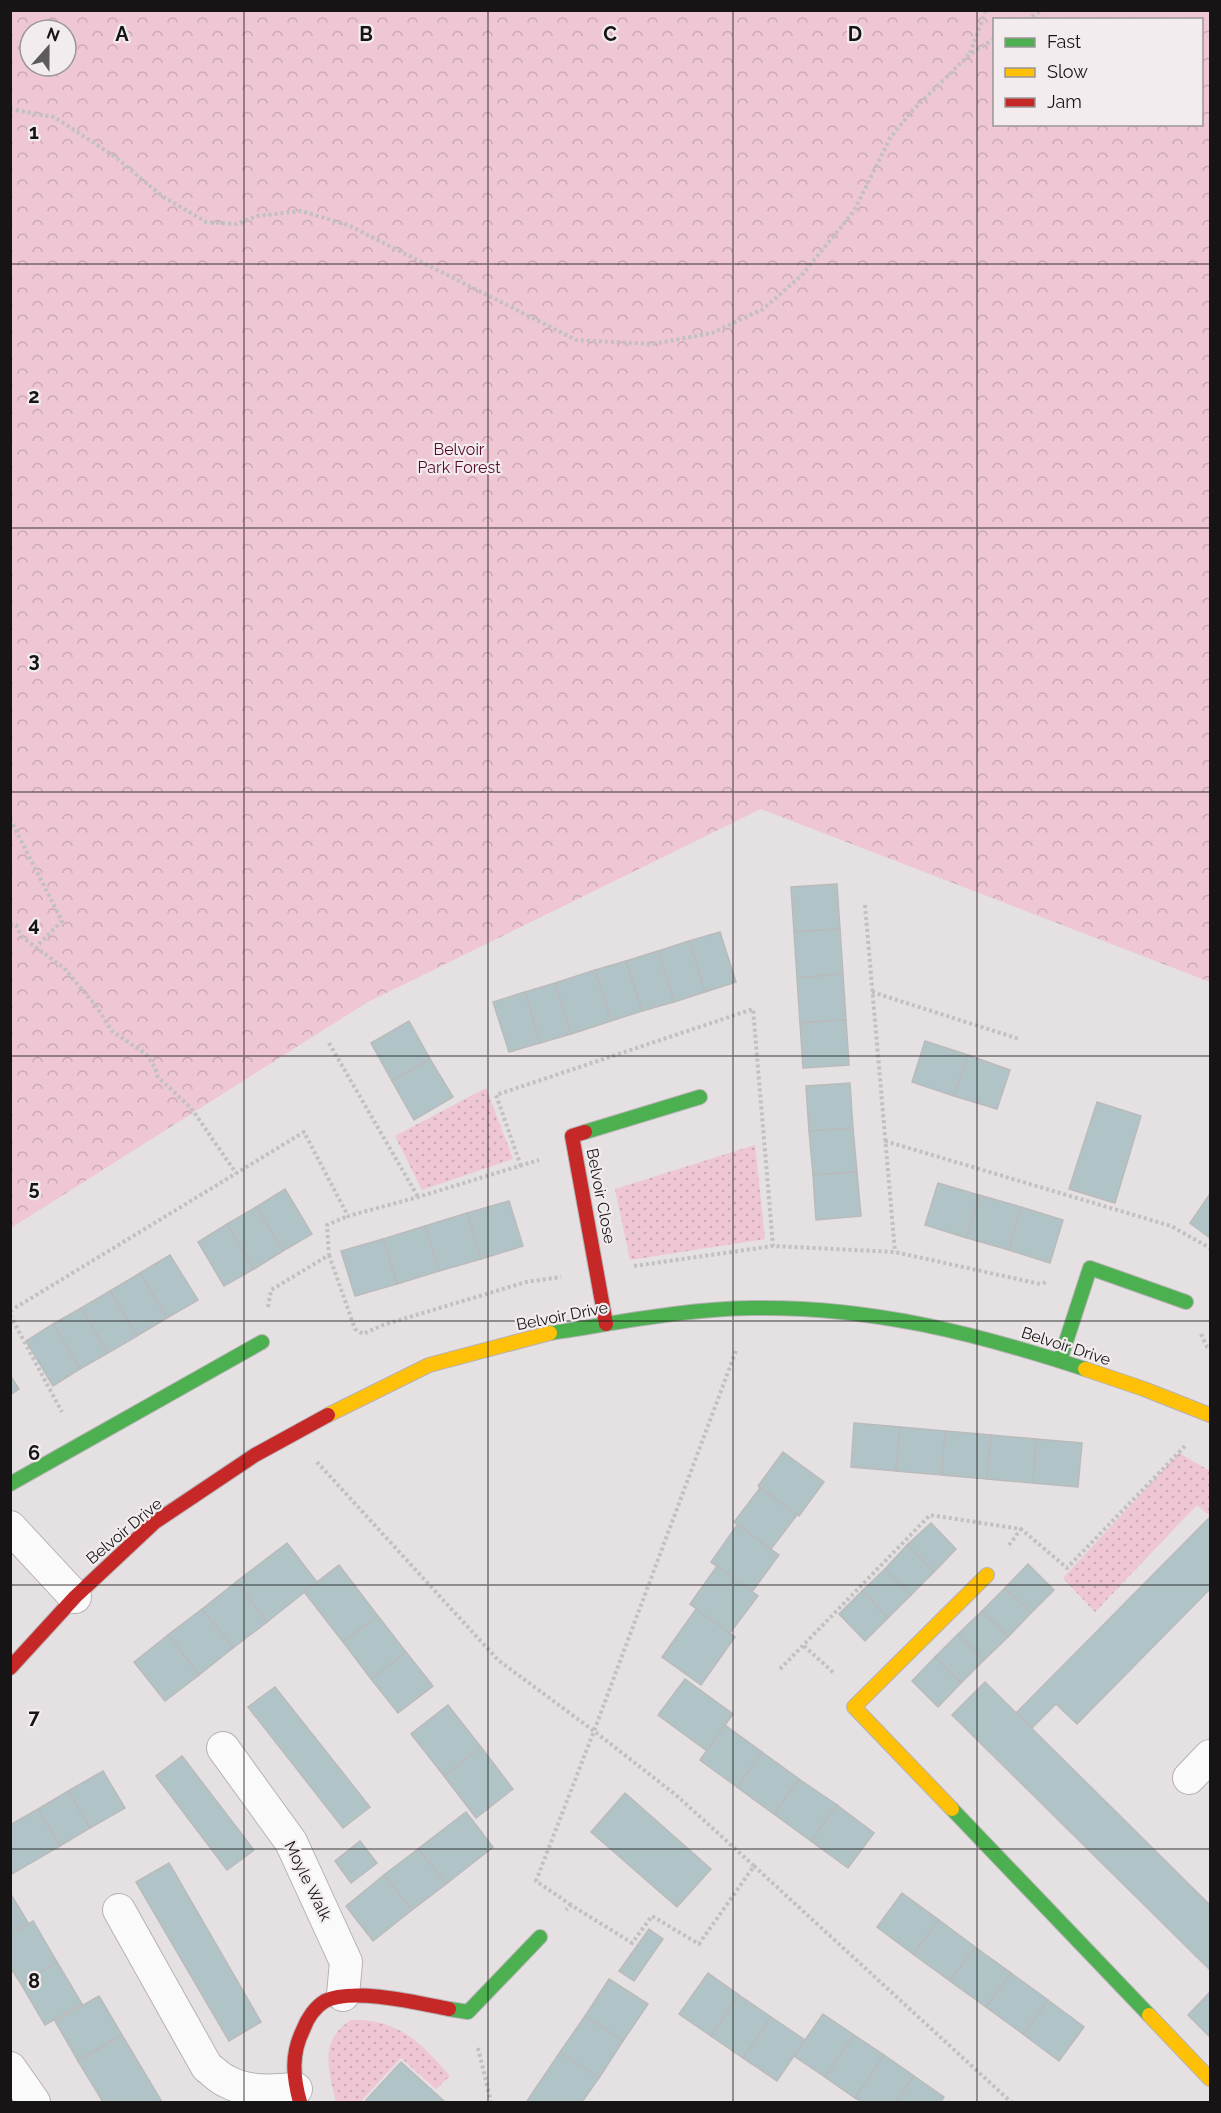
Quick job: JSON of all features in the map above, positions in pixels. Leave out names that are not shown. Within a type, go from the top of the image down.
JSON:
[{"type":"street","name":"Belvoir Close","points":[[606,1324],[572,1136],[700,1097]]},
{"type":"street","points":[[1060,1360],[1090,1268],[1186,1302]]},
{"type":"street","name":"Belvoir Drive","points":[[10,1668],[75,1597],[155,1522],[255,1455],[358,1399],[429,1365],[546,1334],[664,1315],[752,1308],[862,1313],[1011,1345],[1060,1360],[1210,1415]]},
{"type":"street","points":[[10,1484],[262,1342]]},
{"type":"street","points":[[10,1527],[75,1597]]},
{"type":"street","points":[[987,1575],[854,1707],[1210,2079]]},
{"type":"street","name":"Moyle Walk","points":[[223,1748],[291,1842],[346,1962],[342,1995]]},
{"type":"street","points":[[1188,1778],[1210,1755]]},
{"type":"street","points":[[119,1910],[207,2067],[226,2081],[246,2088],[298,2096],[292,2063],[296,2043],[307,2019],[325,2001],[342,1995],[369,1996],[468,2012],[540,1937]]},
{"type":"street","points":[[10,2068],[34,2103]]},
{"type":"path","points":[[970,54],[986,10]]},
{"type":"path","points":[[10,109],[54,117],[114,156],[162,196],[207,222],[236,224],[257,216],[301,212],[348,225],[576,340],[653,344],[712,333],[763,309],[801,276],[854,211],[890,138],[911,112],[970,54],[993,40]]},
{"type":"path","points":[[10,819],[62,921],[37,946]]},
{"type":"path","points":[[864,905],[895,1252]]},
{"type":"path","points":[[10,924],[16,925],[22,937],[64,968],[96,1006],[112,1032],[146,1054],[158,1077],[191,1108],[236,1173]]},
{"type":"path","points":[[872,992],[1019,1039]]},
{"type":"path","points":[[329,1043],[418,1197]]},
{"type":"path","points":[[80,1445],[10,1313],[304,1132],[348,1216]]},
{"type":"path","points":[[262,1342],[271,1290],[329,1256],[327,1225],[348,1216],[557,1155],[572,1136]]},
{"type":"path","points":[[885,1141],[1171,1226],[1210,1248]]},
{"type":"path","points":[[752,1308],[536,1881],[632,1943],[652,1916],[699,1944],[754,1866]]},
{"type":"path","points":[[292,1435],[498,1660],[676,1795],[1011,2103]]},
{"type":"path","points":[[540,1937],[571,1905]]},
{"type":"path","points":[[468,2012],[491,2103]]},
{"type":"green space","name":"Belvoir Park Forest","points":[[11,10],[1210,11],[1210,982],[761,809],[366,1003],[11,1228]]},
{"type":"green space","points":[[486,1088],[513,1159],[422,1190],[395,1136]]},
{"type":"green space","points":[[755,1145],[765,1239],[630,1260],[615,1189]]},
{"type":"green space","points":[[1179,1453],[1210,1471],[1210,1516],[1197,1505],[1095,1612],[1063,1578]]},
{"type":"green space","points":[[351,2020],[368,2020],[395,2028],[418,2043],[450,2076],[436,2089],[401,2058],[362,2100],[364,2102],[336,2102],[328,2057],[334,2037]]},
{"type":"building","points":[[837,884],[840,929],[794,932],[791,887]]},
{"type":"building","points":[[840,929],[843,974],[797,978],[794,932]]},
{"type":"building","points":[[720,932],[736,982],[705,992],[689,941]]},
{"type":"building","points":[[689,941],[705,992],[674,1002],[658,951]]},
{"type":"building","points":[[658,951],[674,1002],[642,1011],[626,961]]},
{"type":"building","points":[[626,961],[642,1011],[611,1021],[595,970]]},
{"type":"building","points":[[595,970],[611,1021],[571,1034],[555,983]]},
{"type":"building","points":[[843,974],[846,1020],[800,1023],[797,978]]},
{"type":"building","points":[[555,983],[571,1034],[540,1043],[525,992]]},
{"type":"building","points":[[525,992],[540,1043],[509,1052],[493,1002]]},
{"type":"building","points":[[846,1020],[849,1065],[803,1068],[800,1023]]},
{"type":"building","points":[[409,1021],[430,1059],[392,1081],[371,1043]]},
{"type":"building","points":[[925,1041],[968,1055],[954,1096],[912,1082]]},
{"type":"building","points":[[968,1055],[1010,1070],[997,1109],[954,1096]]},
{"type":"building","points":[[430,1059],[453,1097],[414,1120],[392,1081]]},
{"type":"building","points":[[850,1083],[853,1128],[809,1131],[806,1086]]},
{"type":"building","points":[[1097,1102],[1141,1116],[1115,1203],[1069,1189]]},
{"type":"building","points":[[853,1128],[857,1172],[813,1175],[809,1131]]},
{"type":"building","points":[[857,1172],[861,1216],[816,1220],[813,1175]]},
{"type":"building","points":[[938,1183],[979,1195],[967,1238],[925,1225]]},
{"type":"building","points":[[285,1189],[312,1234],[283,1251],[256,1207]]},
{"type":"building","points":[[1210,1194],[1210,1238],[1190,1223]]},
{"type":"building","points":[[979,1195],[1021,1207],[1009,1250],[967,1238]]},
{"type":"building","points":[[509,1201],[523,1246],[481,1259],[467,1213]]},
{"type":"building","points":[[256,1207],[283,1251],[254,1269],[227,1224]]},
{"type":"building","points":[[1021,1207],[1063,1220],[1050,1263],[1009,1250]]},
{"type":"building","points":[[467,1213],[481,1259],[439,1271],[425,1226]]},
{"type":"building","points":[[227,1224],[254,1269],[224,1286],[198,1242]]},
{"type":"building","points":[[425,1226],[439,1271],[397,1284],[383,1239]]},
{"type":"building","points":[[383,1239],[397,1284],[355,1296],[341,1251]]},
{"type":"building","points":[[170,1255],[198,1300],[167,1318],[140,1273]]},
{"type":"building","points":[[140,1273],[167,1318],[137,1336],[110,1291]]},
{"type":"building","points":[[110,1291],[137,1336],[108,1353],[81,1308]]},
{"type":"building","points":[[81,1308],[108,1353],[80,1369],[53,1324]]},
{"type":"building","points":[[53,1324],[80,1369],[53,1386],[26,1341]]},
{"type":"building","points":[[10,1375],[19,1389],[10,1395]]},
{"type":"building","points":[[854,1423],[900,1427],[896,1471],[851,1467]]},
{"type":"building","points":[[900,1427],[945,1431],[942,1475],[896,1471]]},
{"type":"building","points":[[945,1431],[991,1435],[987,1479],[942,1475]]},
{"type":"building","points":[[991,1435],[1036,1439],[1033,1483],[987,1479]]},
{"type":"building","points":[[1036,1439],[1082,1443],[1078,1487],[1033,1483]]},
{"type":"building","points":[[783,1452],[824,1482],[799,1516],[758,1486]]},
{"type":"building","points":[[760,1488],[797,1515],[771,1549],[734,1522]]},
{"type":"building","points":[[1210,1517],[1210,1589],[1077,1724],[1056,1704],[1032,1728],[1016,1713]]},
{"type":"building","points":[[931,1523],[956,1549],[934,1572],[907,1545]]},
{"type":"building","points":[[737,1525],[779,1555],[752,1592],[711,1562]]},
{"type":"building","points":[[287,1543],[317,1582],[267,1622],[236,1582]]},
{"type":"building","points":[[907,1545],[934,1572],[911,1595],[885,1569]]},
{"type":"building","points":[[1028,1564],[1054,1590],[1031,1613],[1005,1588]]},
{"type":"building","points":[[339,1565],[378,1616],[343,1642],[304,1592]]},
{"type":"building","points":[[717,1566],[758,1596],[730,1633],[690,1604]]},
{"type":"building","points":[[885,1569],[911,1595],[888,1618],[862,1591]]},
{"type":"building","points":[[236,1582],[267,1622],[233,1648],[202,1609]]},
{"type":"building","points":[[1005,1588],[1031,1613],[1008,1637],[982,1611]]},
{"type":"building","points":[[862,1591],[888,1618],[865,1641],[839,1614]]},
{"type":"building","points":[[202,1609],[233,1648],[199,1675],[168,1635]]},
{"type":"building","points":[[696,1609],[735,1637],[701,1685],[662,1657]]},
{"type":"building","points":[[982,1611],[1008,1637],[984,1660],[958,1634]]},
{"type":"building","points":[[378,1616],[406,1652],[371,1679],[343,1642]]},
{"type":"building","points":[[958,1634],[984,1660],[961,1683],[935,1657]]},
{"type":"building","points":[[168,1635],[199,1675],[165,1701],[134,1662]]},
{"type":"building","points":[[406,1652],[433,1686],[398,1713],[371,1679]]},
{"type":"building","points":[[935,1657],[961,1683],[938,1707],[912,1681]]},
{"type":"building","points":[[685,1679],[733,1714],[707,1751],[658,1715]]},
{"type":"building","points":[[985,1682],[1210,1905],[1210,1970],[952,1715]]},
{"type":"building","points":[[275,1687],[370,1807],[343,1828],[248,1707]]},
{"type":"building","points":[[448,1705],[481,1747],[444,1776],[411,1734]]},
{"type":"building","points":[[725,1725],[762,1752],[737,1787],[700,1760]]},
{"type":"building","points":[[481,1747],[513,1789],[476,1818],[444,1776]]},
{"type":"building","points":[[762,1752],[799,1779],[774,1814],[737,1787]]},
{"type":"building","points":[[182,1756],[254,1850],[227,1870],[156,1776]]},
{"type":"building","points":[[103,1771],[125,1808],[90,1828],[68,1791]]},
{"type":"building","points":[[799,1779],[837,1805],[811,1841],[774,1814]]},
{"type":"building","points":[[68,1791],[90,1828],[60,1846],[38,1809]]},
{"type":"building","points":[[625,1793],[711,1869],[677,1907],[591,1832]]},
{"type":"building","points":[[837,1805],[874,1833],[848,1868],[811,1841]]},
{"type":"building","points":[[38,1809],[60,1846],[10,1875],[10,1825]]},
{"type":"building","points":[[466,1812],[493,1847],[446,1884],[418,1849]]},
{"type":"building","points":[[360,1841],[377,1863],[351,1883],[335,1861]]},
{"type":"building","points":[[418,1849],[446,1884],[412,1910],[384,1875]]},
{"type":"building","points":[[169,1863],[261,2022],[229,2041],[136,1882]]},
{"type":"building","points":[[384,1875],[412,1910],[373,1941],[346,1906]]},
{"type":"building","points":[[10,1893],[29,1924],[10,1935]]},
{"type":"building","points":[[902,1893],[939,1920],[913,1954],[877,1927]]},
{"type":"building","points":[[939,1920],[975,1947],[950,1981],[913,1954]]},
{"type":"building","points":[[33,1921],[57,1962],[21,1984],[10,1967],[10,1935]]},
{"type":"building","points":[[649,1929],[663,1939],[634,1981],[619,1971]]},
{"type":"building","points":[[975,1947],[1011,1973],[986,2007],[950,1981]]},
{"type":"building","points":[[57,1962],[82,2004],[45,2025],[21,1984]]},
{"type":"building","points":[[708,1973],[739,1995],[711,2036],[679,2014]]},
{"type":"building","points":[[1011,1973],[1048,2000],[1023,2034],[986,2007]]},
{"type":"building","points":[[609,1979],[648,2004],[623,2041],[585,2016]]},
{"type":"building","points":[[1210,1992],[1210,2037],[1188,2015]]},
{"type":"building","points":[[739,1995],[771,2017],[743,2058],[711,2036]]},
{"type":"building","points":[[99,1996],[122,2035],[78,2061],[55,2021]]},
{"type":"building","points":[[1048,2000],[1084,2027],[1059,2061],[1023,2034]]},
{"type":"building","points":[[823,2014],[854,2035],[825,2077],[794,2056]]},
{"type":"building","points":[[585,2016],[623,2041],[599,2078],[560,2052]]},
{"type":"building","points":[[771,2017],[805,2040],[777,2081],[743,2058]]},
{"type":"building","points":[[122,2035],[162,2102],[103,2102],[78,2061]]},
{"type":"building","points":[[854,2035],[884,2055],[855,2098],[825,2077]]},
{"type":"building","points":[[560,2052],[599,2078],[582,2102],[527,2101]]},
{"type":"building","points":[[884,2055],[914,2076],[896,2102],[862,2102],[855,2098]]},
{"type":"building","points":[[401,2062],[445,2102],[369,2102],[366,2100]]},
{"type":"building","points":[[914,2076],[944,2097],[941,2102],[896,2102]]},
{"type":"traffic: fast","points":[[585,1132],[700,1097]]},
{"type":"traffic: fast","points":[[1060,1360],[1090,1268],[1186,1302]]},
{"type":"traffic: fast","points":[[550,1333],[701,1311],[752,1308],[795,1309],[838,1312],[921,1324],[1003,1344],[1085,1369]]},
{"type":"traffic: fast","points":[[10,1484],[262,1342]]},
{"type":"traffic: fast","points":[[952,1809],[1149,2015]]},
{"type":"traffic: fast","points":[[449,2009],[468,2012],[540,1937]]},
{"type":"traffic: slow","points":[[328,1415],[429,1365],[550,1333]]},
{"type":"traffic: slow","points":[[1085,1369],[1210,1415]]},
{"type":"traffic: slow","points":[[952,1809],[854,1707],[987,1575]]},
{"type":"traffic: slow","points":[[1149,2015],[1210,2079]]},
{"type":"traffic: jam","points":[[585,1132],[572,1136],[606,1324]]},
{"type":"traffic: jam","points":[[10,1668],[75,1597],[155,1522],[255,1455],[328,1415]]},
{"type":"traffic: jam","points":[[300,2102],[295,2075],[296,2048],[309,2018],[325,2001],[337,1997],[369,1996],[449,2009]]}]
